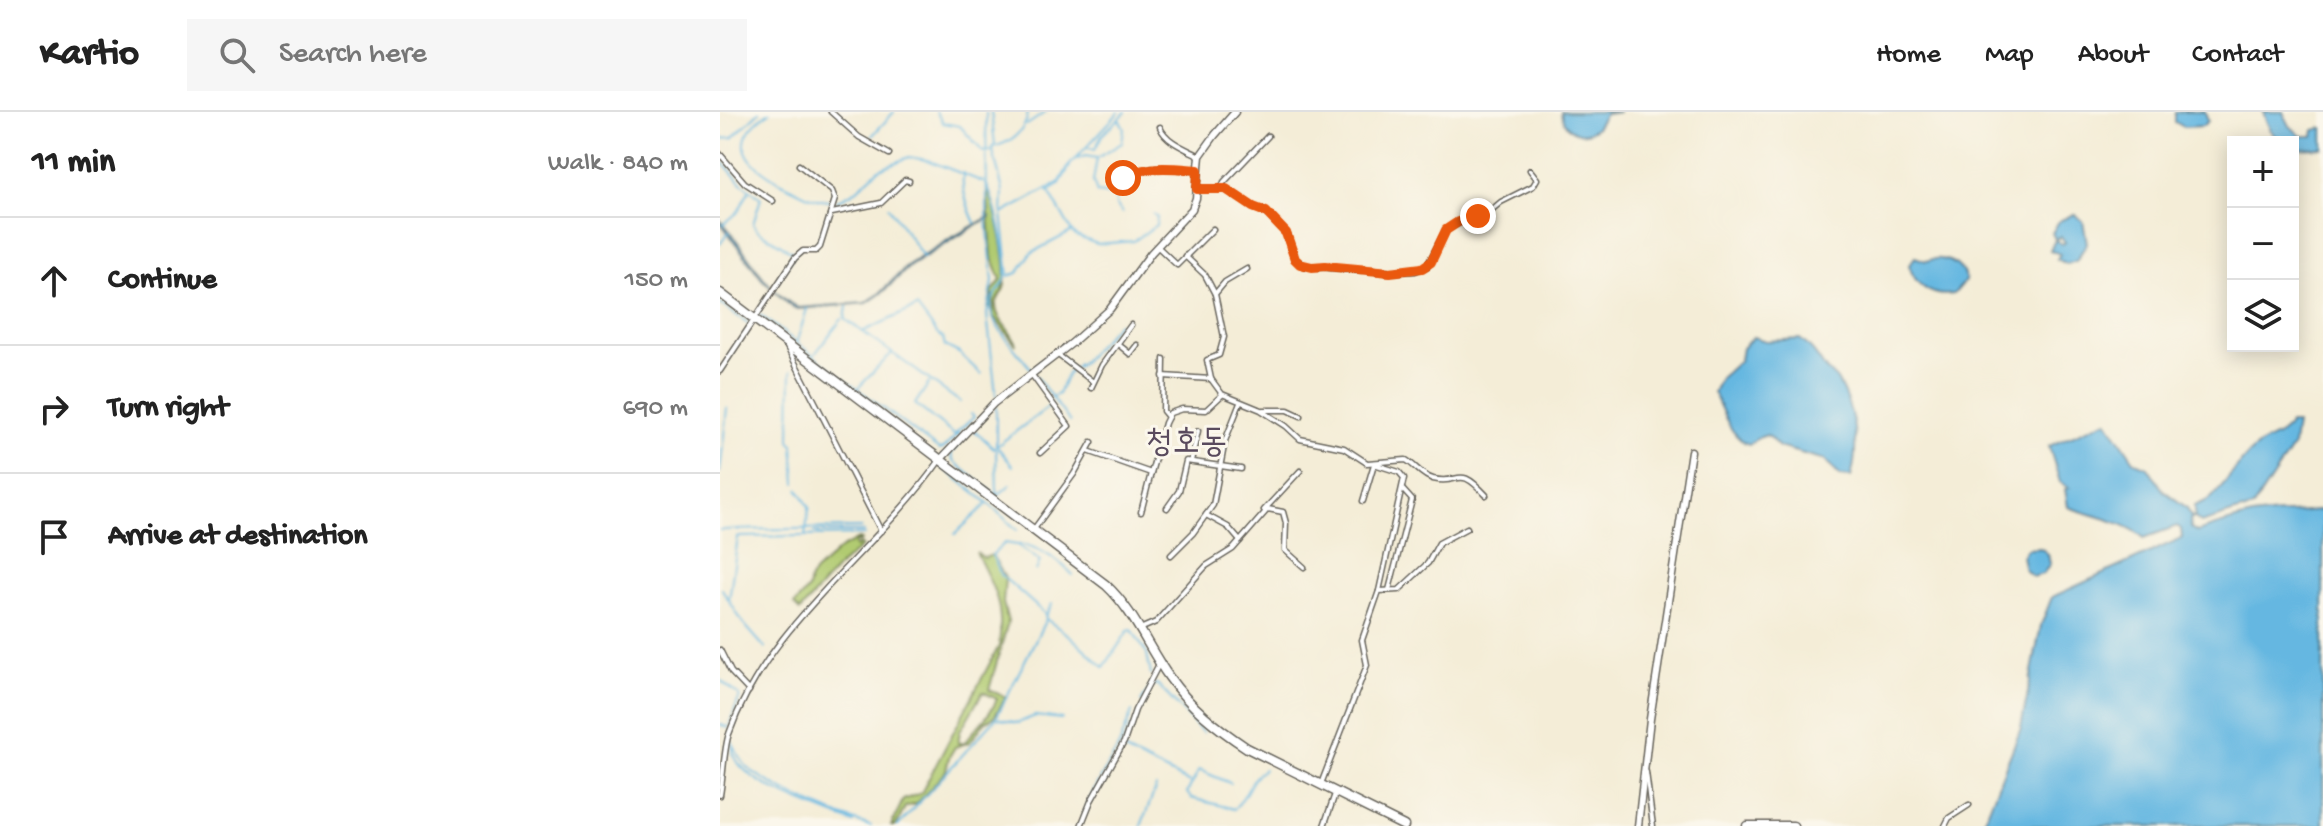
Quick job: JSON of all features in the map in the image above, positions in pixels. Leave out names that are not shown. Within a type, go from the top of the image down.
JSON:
[{"type":"main road","points":[[720,293],[1106,585],[1123,604],[1181,693],[1225,734],[1404,826]]},
{"type":"main road","points":[[1747,826],[1793,826]]},
{"type":"street","points":[[831,112],[859,137],[889,154]]},
{"type":"street","points":[[720,795],[727,738],[749,691],[775,647],[838,572],[881,531],[976,419],[1058,355],[1110,309],[1192,209],[1200,156],[1231,114]]},
{"type":"street","points":[[1160,127],[1168,138],[1200,156]]},
{"type":"street","points":[[1221,189],[1268,136]]},
{"type":"street","points":[[720,154],[745,183],[773,201]]},
{"type":"street","points":[[720,371],[799,253],[819,250],[835,199],[832,191],[799,165]]},
{"type":"street","points":[[1120,179],[1138,171],[1160,168],[1198,170]]},
{"type":"street","points":[[1197,189],[1233,191],[1253,207],[1266,212],[1286,233],[1295,259],[1300,264],[1401,272],[1427,266],[1441,238],[1451,227],[1489,212],[1501,202],[1533,186],[1537,179],[1530,170]]},
{"type":"street","points":[[1124,187],[1127,176]]},
{"type":"street","points":[[832,213],[881,203],[905,180],[909,181]]},
{"type":"street","points":[[1158,247],[1177,265],[1213,229]]},
{"type":"street","points":[[1185,256],[1205,275],[1215,294],[1224,342],[1219,355],[1207,360],[1211,379],[1222,394],[1261,410],[1305,442],[1344,448],[1363,462],[1399,472],[1405,481],[1379,591],[1362,640],[1367,665],[1321,784]]},
{"type":"street","points":[[1215,294],[1225,282],[1247,269]]},
{"type":"street","points":[[1091,388],[1092,381],[1131,325]]},
{"type":"street","points":[[785,342],[881,531]]},
{"type":"street","points":[[1118,344],[1130,354],[1137,345]]},
{"type":"street","points":[[1058,355],[1092,381]]},
{"type":"street","points":[[1164,359],[1163,411],[1168,417]]},
{"type":"street","points":[[1032,375],[1069,426],[1040,453]]},
{"type":"street","points":[[1163,376],[1211,379]]},
{"type":"street","points":[[1141,512],[1168,417],[1182,409],[1206,410],[1222,394]]},
{"type":"street","points":[[1171,555],[1206,515],[1215,498],[1225,441],[1240,403]]},
{"type":"street","points":[[1261,410],[1288,410],[1301,416]]},
{"type":"street","points":[[1191,461],[1198,431]]},
{"type":"street","points":[[1033,531],[1063,491],[1092,442]]},
{"type":"street","points":[[1088,451],[1151,473]]},
{"type":"street","points":[[1638,826],[1661,644],[1691,451]]},
{"type":"street","points":[[1374,464],[1406,460],[1432,479],[1468,478],[1486,495]]},
{"type":"street","points":[[1167,508],[1179,491],[1185,463],[1191,461],[1241,469]]},
{"type":"street","points":[[1363,501],[1374,464]]},
{"type":"street","points":[[1140,629],[1156,622],[1206,566],[1227,554],[1253,529],[1281,489],[1300,471]]},
{"type":"street","points":[[1389,590],[1412,500],[1403,490]]},
{"type":"street","points":[[1263,512],[1268,509],[1283,512],[1286,523],[1285,550],[1304,567]]},
{"type":"street","points":[[1206,515],[1228,527],[1240,541]]},
{"type":"street","points":[[1379,591],[1399,590],[1428,563],[1439,543],[1467,528]]},
{"type":"street","points":[[720,650],[731,672],[749,691]]},
{"type":"street","points":[[1081,826],[1160,662]]},
{"type":"street","points":[[1645,766],[1653,826]]},
{"type":"street","points":[[1324,826],[1336,792]]},
{"type":"street","points":[[1945,826],[1949,818],[1969,805]]},
{"type":"green space","points":[[987,186],[998,221],[1005,262],[1005,284],[996,307],[1016,345],[993,316],[994,294],[989,309],[992,292],[1001,280],[992,256]]},
{"type":"green space","points":[[858,539],[860,542],[854,545],[862,546],[838,567],[800,611],[794,605],[808,589],[815,572],[840,549]]},
{"type":"green space","points":[[976,552],[984,558],[992,555],[1005,578],[1003,603],[1008,622],[989,690],[1006,697],[994,717],[985,722],[970,742],[955,747],[946,771],[915,806],[905,807],[896,826],[891,826],[903,800],[921,793],[999,646],[999,607]],"holes":[[[983,692],[997,699],[965,742],[958,743],[960,731]]]},
{"type":"water","points":[[1561,112],[1619,112],[1606,114],[1588,132],[1577,133],[1564,123]]},
{"type":"water","points":[[2175,112],[2205,112],[2208,121],[2203,126],[2184,127],[2175,122]]},
{"type":"water","points":[[2263,112],[2283,112],[2290,126],[2301,136],[2313,136],[2314,130],[2323,128],[2323,148],[2299,149],[2299,136],[2275,136]]},
{"type":"water","points":[[2074,214],[2083,221],[2087,243],[2076,261],[2067,264],[2057,259],[2060,254],[2050,250],[2055,240],[2062,244],[2065,242],[2061,237],[2055,239],[2052,233],[2059,221]]},
{"type":"water","points":[[991,216],[910,266],[883,292],[867,303],[798,309],[793,308],[762,279],[720,222],[774,290],[798,308],[865,303],[879,294],[908,265]]},
{"type":"water","points":[[1915,257],[1956,264],[1966,280],[1954,294],[1932,292],[1915,279],[1909,265]]},
{"type":"water","points":[[1753,337],[1766,341],[1800,339],[1837,380],[1848,402],[1854,427],[1855,452],[1851,477],[1840,476],[1825,460],[1779,447],[1767,435],[1749,444],[1732,430],[1713,392],[1720,378],[1740,360],[1742,348]]},
{"type":"water","points":[[2107,420],[2135,462],[2148,467],[2163,490],[2187,508],[2191,517],[2195,516],[2195,506],[2212,497],[2254,449],[2290,424],[2296,424],[2293,446],[2253,507],[2201,523],[2195,518],[2190,519],[2191,528],[2197,532],[2251,516],[2323,510],[2323,826],[1982,826],[2021,728],[2041,625],[2052,597],[2182,538],[2181,529],[2177,526],[2144,538],[2119,523],[2068,507],[2065,489],[2069,488],[2060,482],[2049,446]]},
{"type":"water","points":[[2041,548],[2048,554],[2050,564],[2043,574],[2033,577],[2025,570],[2022,556],[2027,549]]},
{"type":"waterway","points":[[720,139],[732,138],[759,112]]},
{"type":"waterway","points":[[770,112],[748,133],[745,143],[751,161],[771,177],[802,193],[832,201]]},
{"type":"waterway","points":[[872,136],[894,112]]},
{"type":"waterway","points":[[936,112],[943,123],[960,126],[983,152],[991,151]]},
{"type":"waterway","points":[[986,112],[987,216]]},
{"type":"waterway","points":[[991,112],[995,145]]},
{"type":"waterway","points":[[1009,276],[1002,214],[1003,191],[992,147],[1016,136],[1028,112]]},
{"type":"waterway","points":[[1027,125],[1046,112]]},
{"type":"waterway","points":[[1002,214],[1060,182],[1068,167],[1119,112]]},
{"type":"waterway","points":[[1089,148],[1095,149],[1102,135],[1126,112]]},
{"type":"waterway","points":[[1119,119],[1124,128],[1122,143],[1097,158],[1093,182],[1097,193],[1116,196],[1116,204],[1122,213]]},
{"type":"waterway","points":[[1078,159],[1085,156],[1097,158]]},
{"type":"waterway","points":[[837,201],[854,192],[879,169],[909,157],[927,160],[983,182]]},
{"type":"waterway","points":[[720,159],[741,183],[761,198],[753,224],[757,230],[794,253],[778,280]]},
{"type":"waterway","points":[[1049,191],[1059,185],[1070,166]]},
{"type":"waterway","points":[[963,173],[966,198],[975,223]]},
{"type":"waterway","points":[[986,184],[997,215],[1006,268],[1005,281],[992,302],[992,315],[1004,336],[1033,371]]},
{"type":"waterway","points":[[1048,190],[1072,232],[1097,244],[1134,241],[1156,225],[1157,217],[1153,214]]},
{"type":"waterway","points":[[724,224],[738,212],[749,191]]},
{"type":"waterway","points":[[888,206],[924,258]]},
{"type":"waterway","points":[[987,219],[993,281],[987,314],[996,395]]},
{"type":"waterway","points":[[720,244],[729,232]]},
{"type":"waterway","points":[[1011,275],[1018,273],[1031,253],[1071,232]]},
{"type":"waterway","points":[[720,304],[748,323]]},
{"type":"waterway","points":[[847,307],[845,319],[960,402]]},
{"type":"waterway","points":[[864,331],[917,307],[943,338],[945,346],[959,353],[981,374]]},
{"type":"waterway","points":[[797,341],[807,309]]},
{"type":"waterway","points":[[760,315],[939,450],[960,435]]},
{"type":"waterway","points":[[814,355],[842,319]]},
{"type":"waterway","points":[[1052,397],[1058,394],[1068,373],[1118,323]]},
{"type":"waterway","points":[[858,388],[892,353]]},
{"type":"waterway","points":[[791,371],[790,440],[793,444],[796,483]]},
{"type":"waterway","points":[[1036,376],[1070,422]]},
{"type":"waterway","points":[[929,383],[915,404],[954,435],[974,417],[971,414]]},
{"type":"waterway","points":[[974,430],[994,448],[1051,405]]},
{"type":"waterway","points":[[996,407],[996,445]]},
{"type":"waterway","points":[[720,472],[727,408]]},
{"type":"waterway","points":[[958,445],[951,454],[953,461],[997,496],[1011,484]]},
{"type":"waterway","points":[[998,448],[1013,466]]},
{"type":"waterway","points":[[996,450],[997,495]]},
{"type":"waterway","points":[[941,466],[1017,530]]},
{"type":"waterway","points":[[798,489],[810,508]]},
{"type":"waterway","points":[[955,534],[987,504]]},
{"type":"waterway","points":[[805,536],[809,509]]},
{"type":"waterway","points":[[720,530],[861,528]]},
{"type":"waterway","points":[[814,532],[864,532]]},
{"type":"waterway","points":[[729,600],[738,537],[864,535]]},
{"type":"waterway","points":[[1036,571],[1040,561],[1017,545],[1005,543],[992,555],[1001,575],[1046,618]]},
{"type":"waterway","points":[[1018,545],[1039,550],[1073,575]]},
{"type":"waterway","points":[[722,589],[743,623],[765,648]]},
{"type":"waterway","points":[[1046,615],[1052,604]]},
{"type":"waterway","points":[[898,826],[996,718],[1046,619],[1104,667],[1128,631],[1132,630],[1147,654],[1151,675]]},
{"type":"waterway","points":[[720,680],[740,696],[728,728],[720,724]]},
{"type":"waterway","points":[[1141,702],[1152,685],[1157,684],[1203,733]]},
{"type":"waterway","points":[[1100,779],[1119,746],[1132,712]]},
{"type":"waterway","points":[[997,718],[1018,723],[1035,716],[1062,719]]},
{"type":"waterway","points":[[1122,750],[1131,727]]},
{"type":"waterway","points":[[732,742],[744,764],[775,786],[871,826]]},
{"type":"waterway","points":[[733,746],[736,759],[746,772],[762,783],[854,823]]},
{"type":"waterway","points":[[1123,750],[1192,784],[1199,770],[1230,783]]},
{"type":"waterway","points":[[1191,785],[1187,793],[1191,798],[1234,809],[1264,769]]},
{"type":"waterway","points":[[1082,818],[1098,782]]},
{"type":"waterway","points":[[1141,826],[1156,787]]},
{"type":"district","name":"청호동","points":[[1186,445]]},
{"type":"route","points":[[1123,178],[1138,171],[1160,168],[1198,170],[1197,189],[1233,191],[1253,207],[1266,212],[1286,233],[1295,259],[1312,267],[1415,271],[1431,262],[1446,230],[1458,222],[1478,216]]}]
